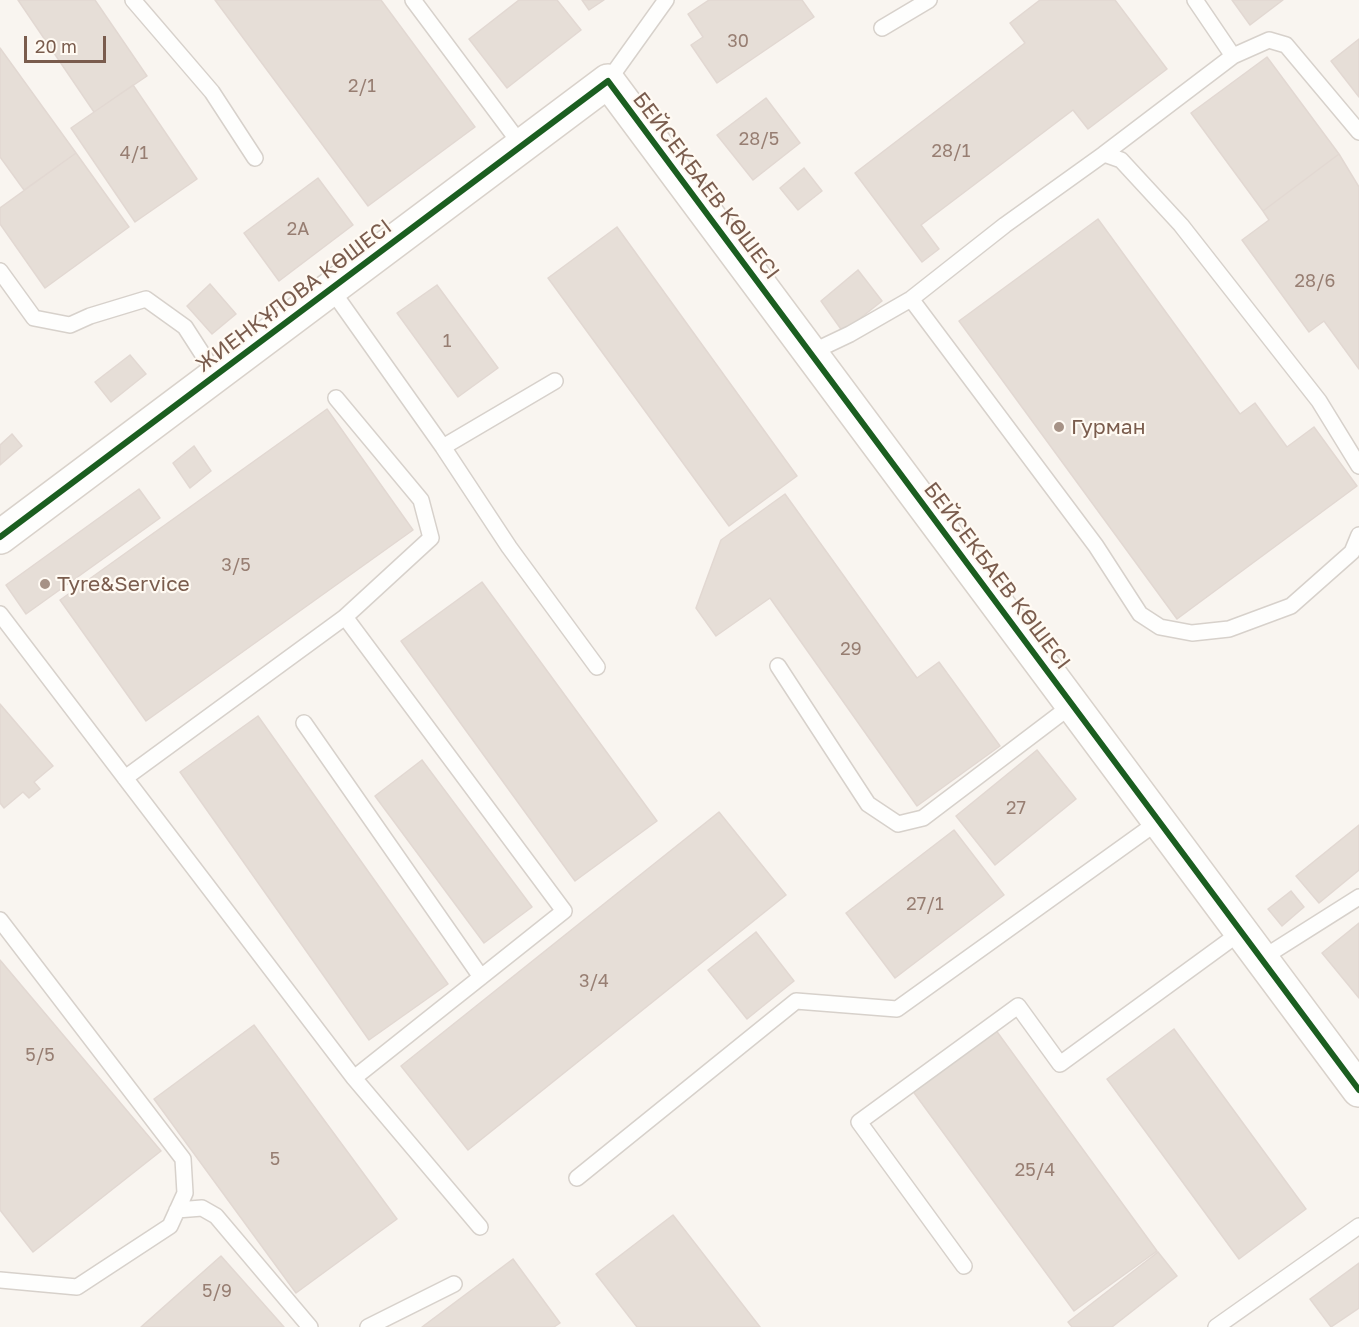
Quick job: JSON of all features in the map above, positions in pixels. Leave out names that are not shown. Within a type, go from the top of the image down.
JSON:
[{"type":"street","name":"ЖИЕНҚҰЛОВА КӨШЕСІ","points":[[0,537],[608,81]]},
{"type":"street","name":"БЕЙСЕКБАЕВ КӨШЕСІ","points":[[608,81],[1359,1090]]},
{"type":"lane","points":[[133,0],[212,92],[255,158]]},
{"type":"lane","points":[[412,0],[522,146]]},
{"type":"lane","points":[[608,81],[666,0]]},
{"type":"lane","points":[[882,28],[929,0]]},
{"type":"lane","points":[[1195,0],[1233,56]]},
{"type":"lane","points":[[810,353],[850,334],[911,299],[1233,56],[1269,40],[1286,45],[1359,132]]},
{"type":"lane","points":[[1104,154],[1121,160],[1181,225],[1319,401],[1359,466]]},
{"type":"lane","points":[[0,271],[34,318],[70,325],[90,315],[146,299],[185,327],[216,375]]},
{"type":"lane","points":[[331,289],[443,447],[509,547],[597,667]]},
{"type":"lane","points":[[911,299],[1096,546],[1140,614],[1160,627],[1192,633],[1229,629],[1292,606],[1352,552],[1359,535]]},
{"type":"lane","points":[[443,447],[555,381]]},
{"type":"lane","points":[[125,778],[345,617],[431,538],[422,500],[336,398]]},
{"type":"lane","points":[[0,614],[354,1078],[480,1227]]},
{"type":"lane","points":[[345,617],[564,911],[354,1078]]},
{"type":"lane","points":[[778,666],[868,804],[898,824],[922,818],[1072,705]]},
{"type":"lane","points":[[304,723],[481,977]]},
{"type":"lane","points":[[577,1178],[796,1001],[897,1009],[1159,821]]},
{"type":"lane","points":[[1262,959],[1359,897]]},
{"type":"lane","points":[[0,920],[183,1159],[185,1193],[170,1226],[77,1287],[0,1280]]},
{"type":"lane","points":[[964,1266],[859,1122],[1018,1006],[1060,1065],[1241,932]]},
{"type":"lane","points":[[177,1210],[202,1209],[216,1216],[310,1327]]},
{"type":"lane","points":[[1216,1327],[1359,1226]]},
{"type":"lane","points":[[368,1327],[454,1284]]},
{"type":"building","points":[[18,0],[95,0],[147,76],[94,112]]},
{"type":"building","points":[[215,0],[381,0],[475,127],[368,206]]},
{"type":"building","points":[[519,0],[557,0],[581,30],[507,88],[469,39]]},
{"type":"building","points":[[582,0],[604,0],[589,10]]},
{"type":"building","points":[[709,0],[802,0],[814,17],[717,83],[691,45],[703,37],[688,14]]},
{"type":"building","points":[[1040,0],[1115,0],[1167,69],[1088,129],[1073,110],[921,225],[939,249],[922,262],[855,173],[1025,43],[1010,23]]},
{"type":"building","points":[[1232,0],[1283,0],[1250,25]]},
{"type":"building","points":[[1359,39],[1359,97],[1331,61]]},
{"type":"building","points":[[0,48],[76,153],[24,190],[0,157]]},
{"type":"building","points":[[1267,57],[1339,154],[1263,211],[1191,113]]},
{"type":"building","points":[[133,85],[197,179],[135,222],[71,128]]},
{"type":"building","points":[[766,98],[800,143],[753,180],[717,135]]},
{"type":"building","points":[[76,153],[129,227],[45,288],[0,224],[0,208]]},
{"type":"building","points":[[1339,154],[1359,187],[1359,369],[1324,321],[1309,332],[1242,240],[1269,220],[1263,211]]},
{"type":"building","points":[[804,168],[822,191],[798,210],[780,188]]},
{"type":"building","points":[[318,178],[353,225],[279,281],[244,233]]},
{"type":"building","points":[[1098,219],[1240,414],[1255,403],[1287,447],[1314,427],[1357,486],[1177,619],[959,321]]},
{"type":"building","points":[[617,227],[797,476],[729,526],[548,278]]},
{"type":"building","points":[[858,270],[882,301],[843,332],[821,301]]},
{"type":"building","points":[[210,284],[236,314],[212,334],[187,306]]},
{"type":"building","points":[[437,285],[498,368],[458,397],[397,313]]},
{"type":"building","points":[[130,355],[146,374],[111,402],[95,382]]},
{"type":"building","points":[[327,409],[413,530],[146,721],[60,600]]},
{"type":"building","points":[[12,434],[22,446],[0,465],[0,445]]},
{"type":"building","points":[[194,446],[211,471],[190,488],[173,463]]},
{"type":"building","points":[[139,489],[160,518],[26,614],[6,585]]},
{"type":"building","points":[[785,494],[917,678],[939,662],[1000,746],[917,806],[770,598],[716,636],[696,608],[721,540]]},
{"type":"building","points":[[482,582],[657,821],[575,881],[401,641]]},
{"type":"building","points":[[0,704],[53,766],[34,782],[40,789],[29,798],[23,792],[4,808],[0,803]]},
{"type":"building","points":[[258,716],[448,984],[369,1040],[180,772]]},
{"type":"building","points":[[1037,750],[1076,799],[995,865],[956,816]]},
{"type":"building","points":[[422,760],[532,907],[484,943],[375,796]]},
{"type":"building","points":[[719,812],[786,895],[468,1150],[401,1066]]},
{"type":"building","points":[[1359,825],[1359,870],[1319,903],[1296,876]]},
{"type":"building","points":[[954,830],[1004,895],[895,978],[846,913]]},
{"type":"building","points":[[1291,891],[1304,907],[1282,926],[1268,909]]},
{"type":"building","points":[[1359,923],[1359,998],[1322,953]]},
{"type":"building","points":[[756,932],[794,981],[747,1019],[708,970]]},
{"type":"building","points":[[0,960],[161,1151],[33,1252],[0,1210]]},
{"type":"building","points":[[254,1025],[397,1219],[296,1293],[154,1099]]},
{"type":"building","points":[[995,1029],[1157,1251],[1074,1311],[912,1090]]},
{"type":"building","points":[[1174,1029],[1306,1209],[1239,1259],[1107,1079]]},
{"type":"building","points":[[673,1215],[760,1327],[637,1327],[596,1274]]},
{"type":"building","points":[[1158,1252],[1177,1276],[1112,1327],[1072,1327],[1068,1322]]},
{"type":"building","points":[[221,1256],[284,1327],[141,1327]]},
{"type":"building","points":[[513,1259],[560,1323],[554,1327],[422,1327]]},
{"type":"building","points":[[1359,1263],[1359,1308],[1331,1327],[1310,1299]]},
{"type":"cycle path","points":[[0,537],[608,81],[1359,1090]]},
{"type":"place","name":"Гурман","points":[[1059,427]]},
{"type":"place","name":"Tyre&Service","points":[[45,584]]}]
